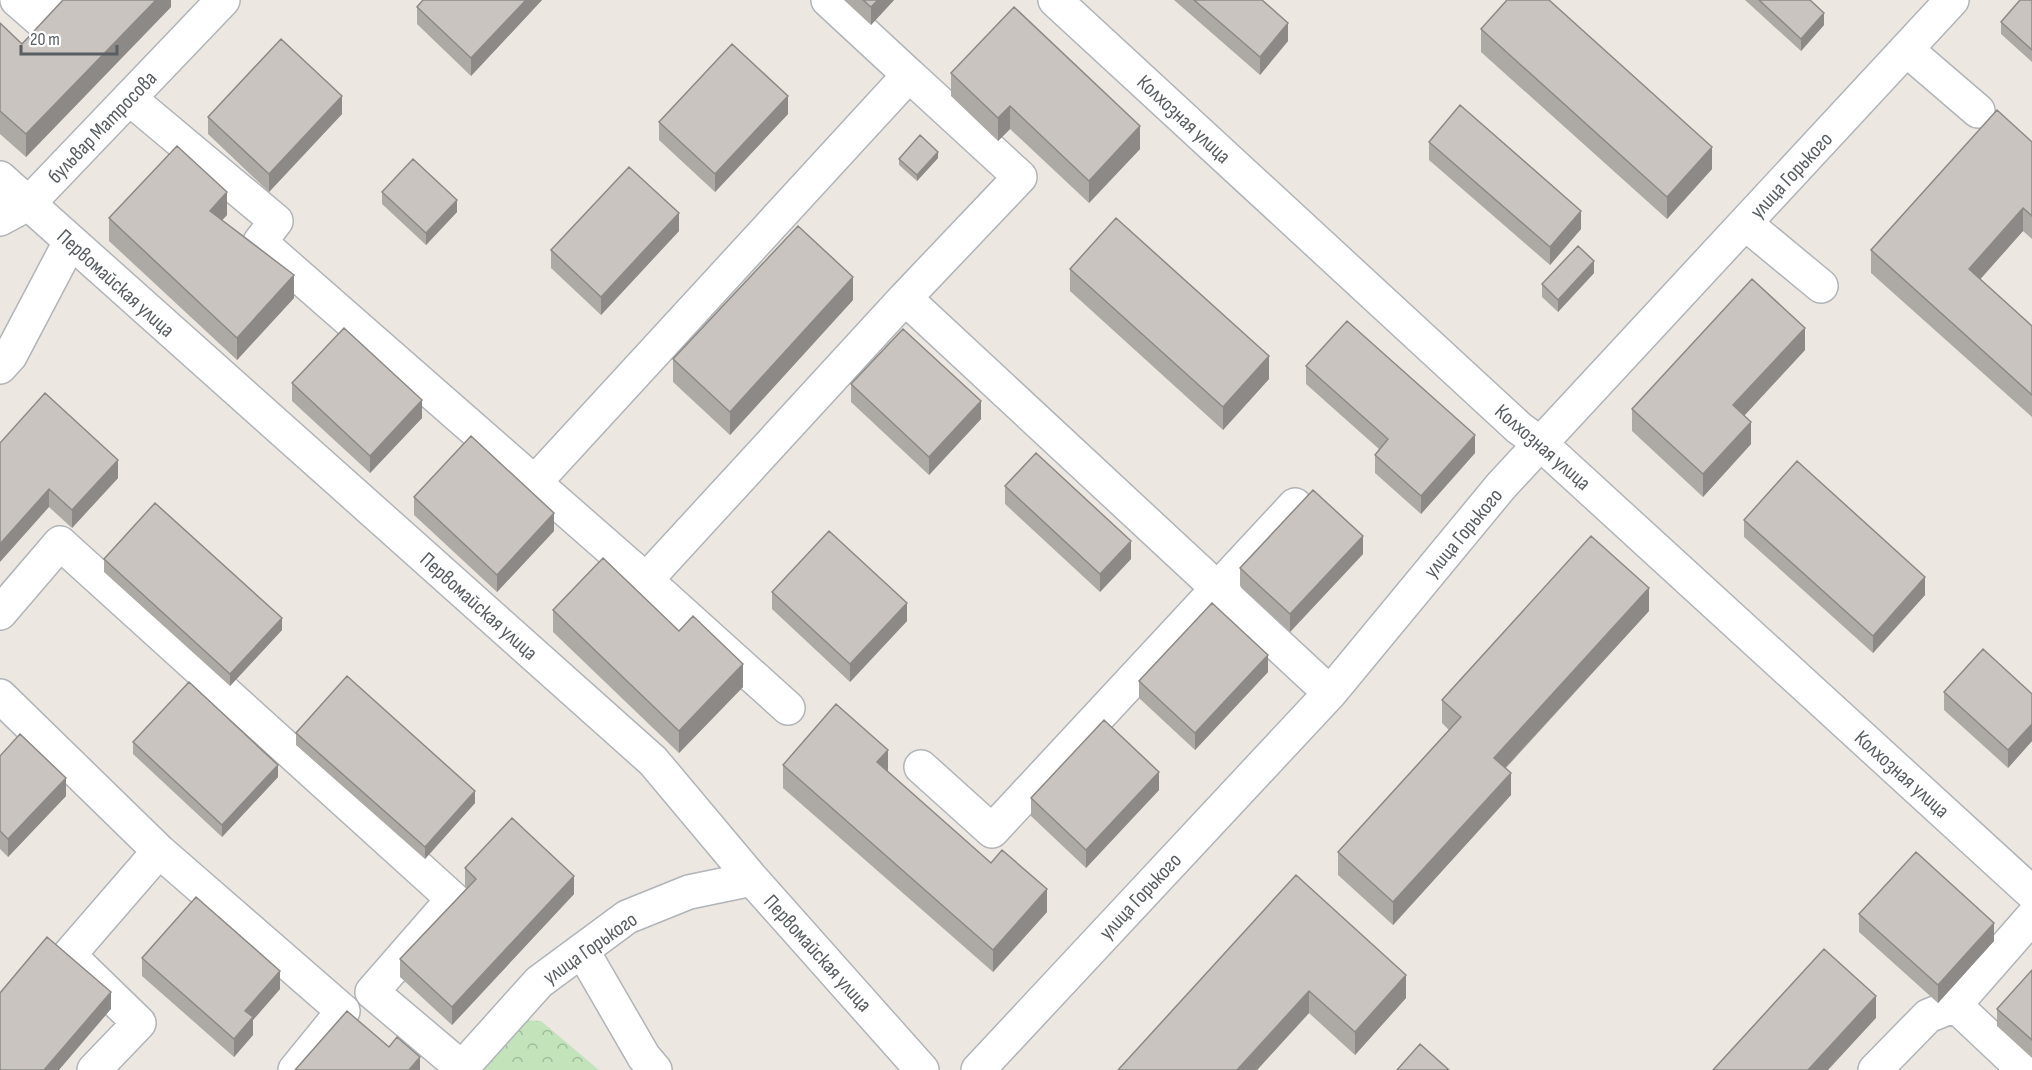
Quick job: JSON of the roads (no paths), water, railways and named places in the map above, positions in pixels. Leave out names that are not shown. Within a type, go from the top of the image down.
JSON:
[{"type":"street","points":[[17,0],[40,20],[58,0]]},
{"type":"street","name":"бульвар Матросова","points":[[0,219],[28,204],[223,0]]},
{"type":"street","points":[[646,580],[905,298],[1020,177],[828,0]]},
{"type":"street","name":"Колхозная улица","points":[[1055,0],[1519,428],[1541,444],[2032,892]]},
{"type":"street","name":"улица Горького","points":[[978,1070],[1330,693],[1501,486],[1907,50],[1935,6]]},
{"type":"street","points":[[1907,50],[1978,111]]},
{"type":"street","points":[[535,482],[909,75]]},
{"type":"street","points":[[129,98],[276,221],[260,242],[535,482],[788,708]]},
{"type":"street","name":"Первомайская улица","points":[[0,178],[653,761],[752,879],[922,1070]]},
{"type":"street","points":[[1746,224],[1821,286]]},
{"type":"street","points":[[0,367],[10,356],[70,242]]},
{"type":"street","points":[[905,298],[1330,693]]},
{"type":"street","points":[[921,767],[992,831],[1216,587],[1295,505]]},
{"type":"street","points":[[0,613],[60,543],[453,899],[372,992],[343,1011],[295,1070]]},
{"type":"street","points":[[0,696],[159,851],[343,1011]]},
{"type":"street","points":[[94,1070],[139,1023],[69,955],[159,851]]},
{"type":"street","name":"улица Горького","points":[[461,1069],[539,982],[627,917],[689,892],[752,879]]},
{"type":"street","points":[[1875,1070],[1928,1017],[1955,1005],[2032,917]]},
{"type":"street","points":[[582,950],[644,1057],[655,1070]]},
{"type":"street","points":[[372,992],[461,1069]]},
{"type":"street","points":[[1955,1005],[2024,1070]]}]
